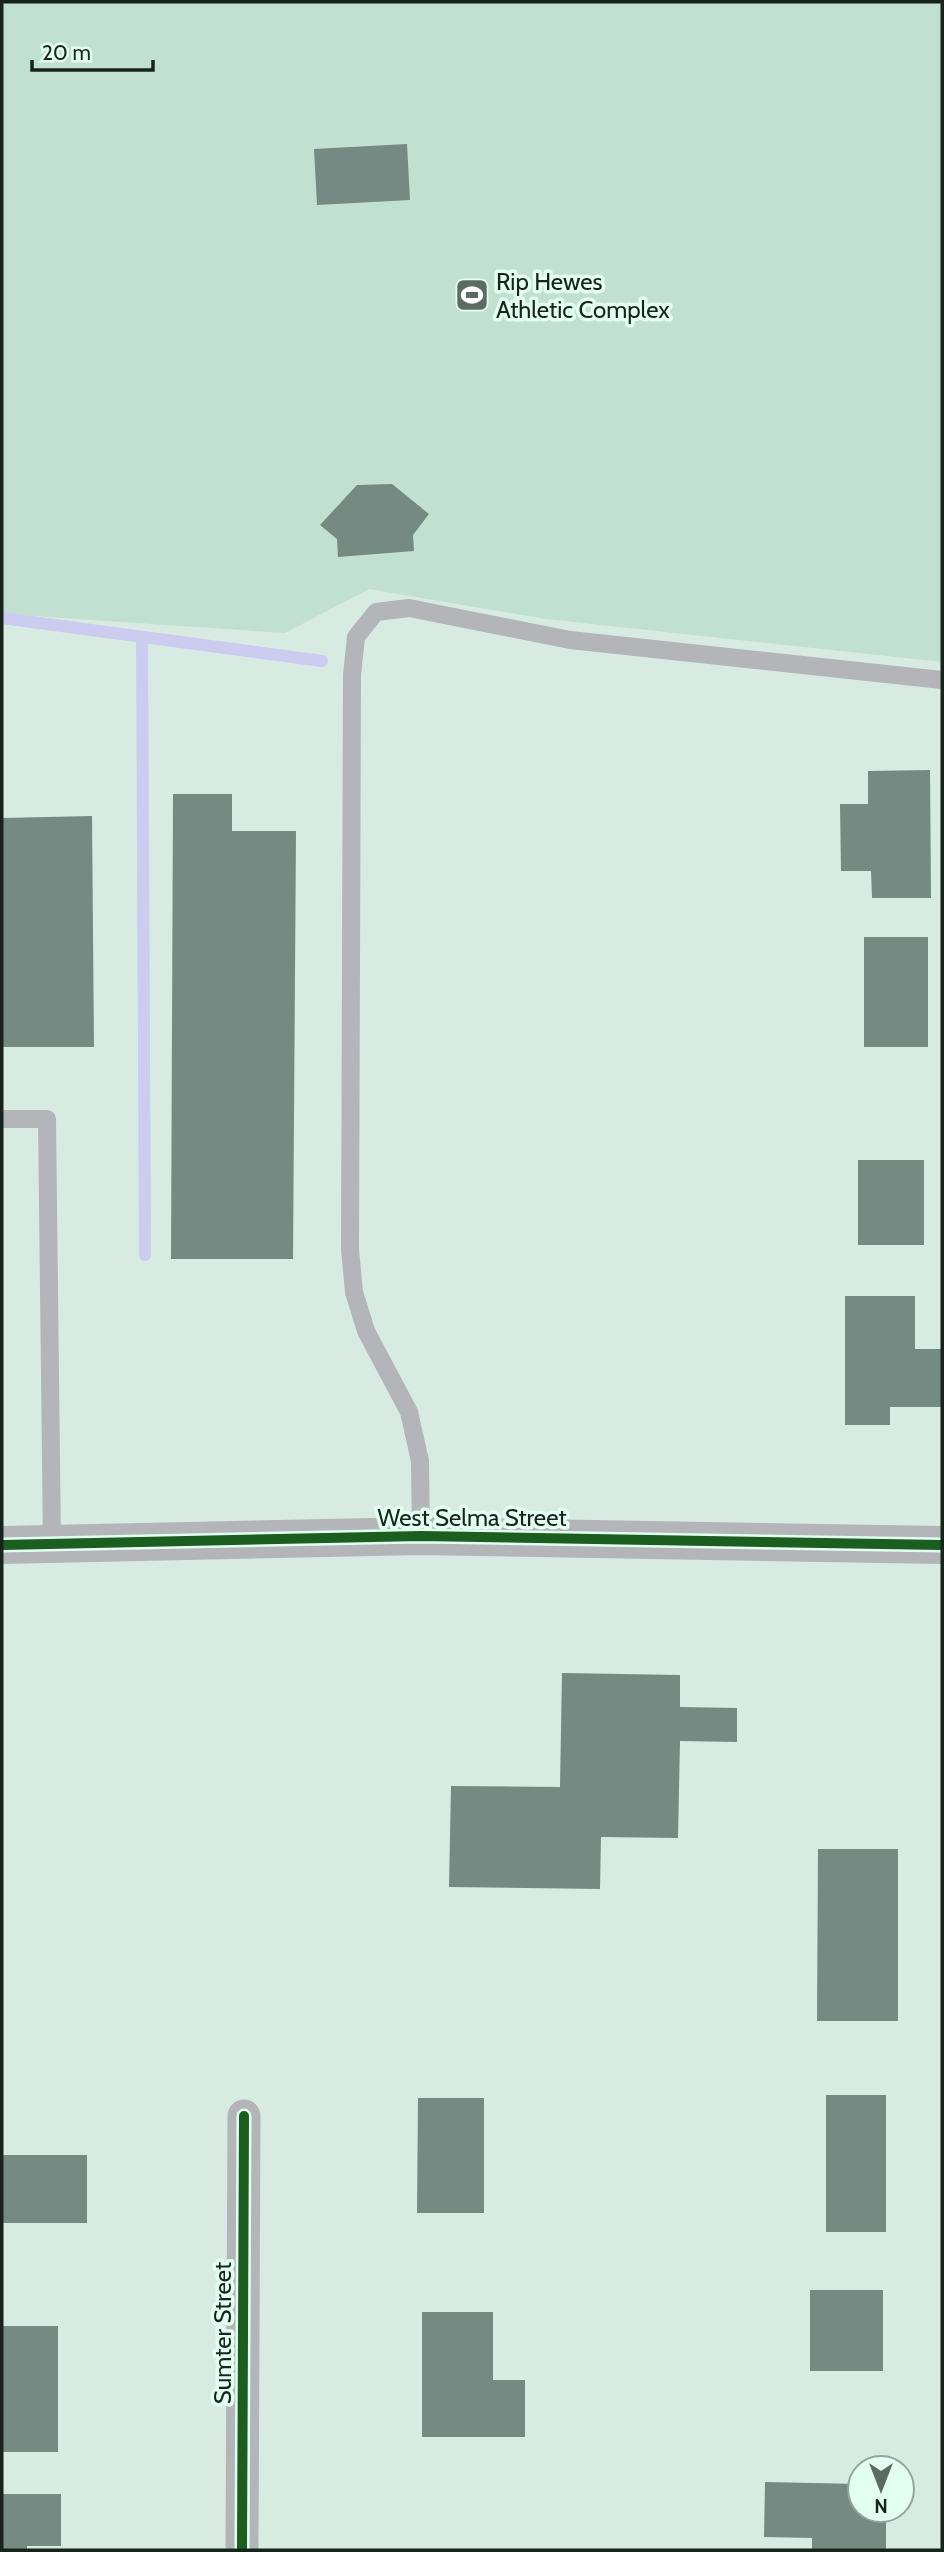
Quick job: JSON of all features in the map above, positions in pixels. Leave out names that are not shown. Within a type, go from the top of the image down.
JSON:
[{"type":"street","name":"West Selma Street","points":[[2,1545],[421,1536],[942,1545]]},
{"type":"street","name":"Sumter Street","points":[[242,2550],[244,2116]]},
{"type":"lane","points":[[421,1536],[420,1461],[409,1412],[366,1331],[354,1292],[350,1250],[352,675],[356,637],[376,612],[409,608],[570,640],[942,680]]},
{"type":"lane","points":[[2,1119],[47,1119],[52,1544]]},
{"type":"green space","name":"Rip Hewes Athletic Complex","points":[[2,2],[942,2],[942,662],[546,619],[369,589],[285,633],[2,614]]},
{"type":"building","points":[[407,144],[410,200],[317,205],[314,149]]},
{"type":"building","points":[[392,484],[429,514],[413,535],[414,551],[338,557],[337,539],[320,525],[357,485]]},
{"type":"building","points":[[930,770],[931,898],[872,898],[871,871],[841,871],[840,804],[868,804],[868,771]]},
{"type":"building","points":[[173,794],[232,794],[232,831],[296,831],[293,1259],[171,1259]]},
{"type":"building","points":[[92,816],[94,1047],[2,1047],[2,818]]},
{"type":"building","points":[[864,937],[928,937],[928,1047],[864,1047]]},
{"type":"building","points":[[858,1160],[924,1160],[924,1245],[858,1245]]},
{"type":"building","points":[[845,1296],[915,1296],[915,1349],[942,1349],[942,1407],[890,1407],[890,1425],[845,1425]]},
{"type":"building","points":[[562,1673],[680,1675],[680,1707],[737,1708],[737,1742],[680,1741],[678,1838],[601,1837],[600,1889],[449,1887],[451,1786],[560,1787]]},
{"type":"building","points":[[818,1849],[898,1849],[898,2021],[817,2021]]},
{"type":"building","points":[[826,2095],[886,2095],[886,2232],[826,2232]]},
{"type":"building","points":[[418,2098],[484,2098],[484,2213],[417,2213]]},
{"type":"building","points":[[2,2155],[87,2155],[87,2223],[2,2223]]},
{"type":"building","points":[[810,2290],[883,2290],[883,2371],[810,2371]]},
{"type":"building","points":[[422,2312],[493,2312],[493,2380],[525,2380],[525,2437],[422,2437]]},
{"type":"building","points":[[2,2326],[58,2326],[58,2452],[2,2452]]},
{"type":"building","points":[[765,2482],[846,2484],[846,2524],[886,2524],[886,2550],[812,2550],[812,2538],[764,2537]]},
{"type":"building","points":[[2,2494],[61,2494],[61,2546],[27,2546],[27,2550],[2,2550]]},
{"type":"waterway","points":[[2,618],[322,661]]},
{"type":"waterway","points":[[142,637],[145,1255]]},
{"type":"cycle path","points":[[2,1545],[421,1536],[942,1545]]},
{"type":"cycle path","points":[[242,2550],[244,2116]]},
{"type":"place","name":"Rip Hewes Athletic Complex","points":[[472,295]]}]
